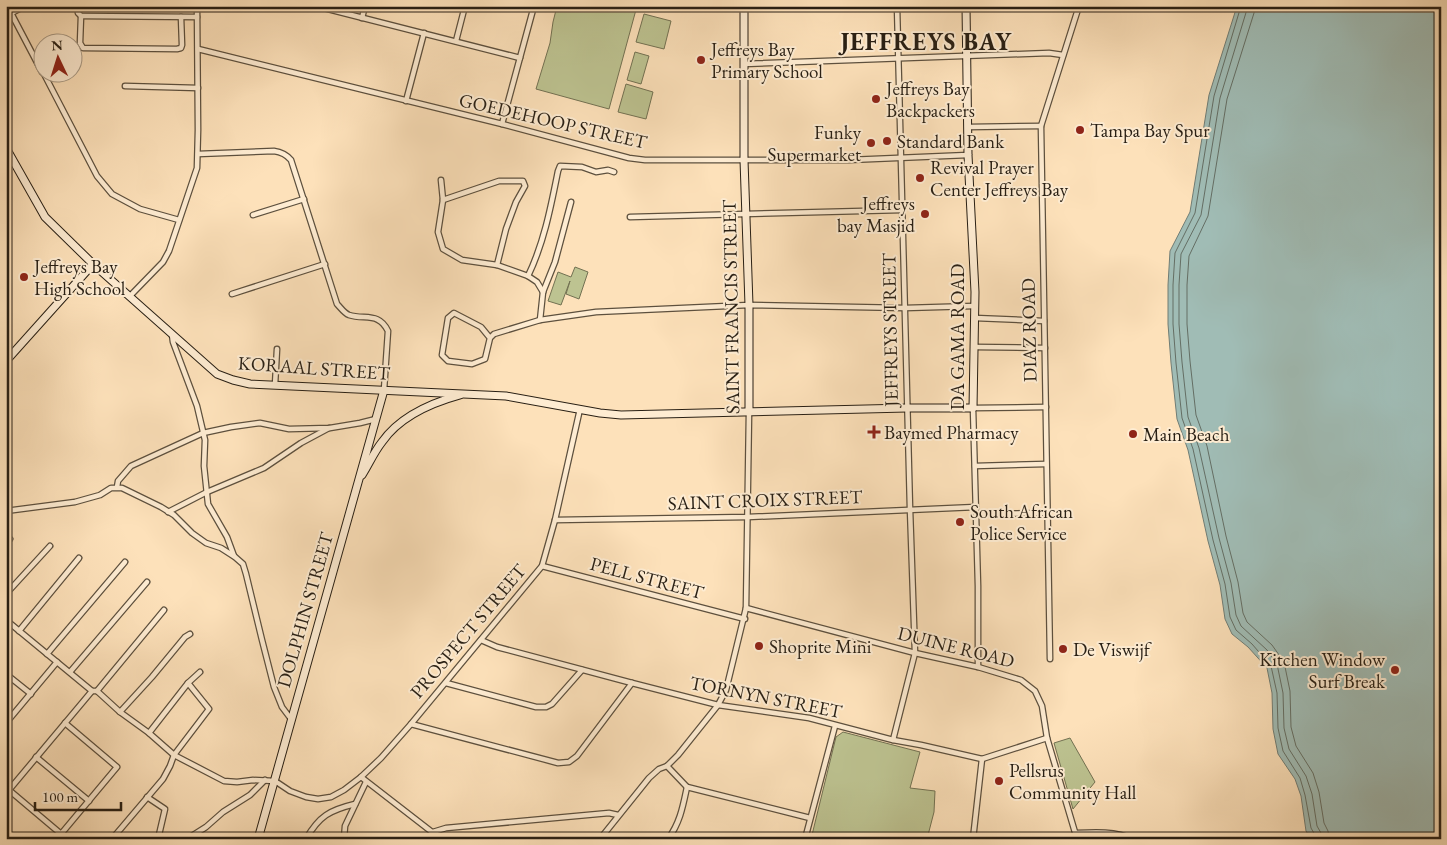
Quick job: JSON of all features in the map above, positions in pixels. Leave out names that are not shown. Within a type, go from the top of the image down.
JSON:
[{"type":"street","points":[[6,16],[25,6]]},
{"type":"street","points":[[77,6],[78,13],[81,16],[80,43],[83,48],[178,49],[182,45],[181,17]]},
{"type":"street","points":[[130,296],[170,251],[197,168],[197,6]]},
{"type":"street","points":[[316,6],[520,58]]},
{"type":"street","points":[[362,18],[365,6]]},
{"type":"street","points":[[456,41],[465,6]]},
{"type":"street","points":[[502,124],[534,6]]},
{"type":"street","name":"SAINT FRANCIS STREET","points":[[600,839],[649,778],[678,755],[718,705],[726,690],[745,619],[748,517],[749,305],[744,160],[744,6]]},
{"type":"street","name":"JEFFREYS STREET","points":[[893,740],[915,652],[897,6]]},
{"type":"street","name":"DA GAMA ROAD","points":[[966,6],[968,155],[975,292],[974,408],[978,667]]},
{"type":"street","name":"DIAZ ROAD","points":[[1050,659],[1041,126],[1079,6]]},
{"type":"street","points":[[12,13],[32,51]]},
{"type":"street","points":[[81,16],[197,17]]},
{"type":"street","points":[[406,102],[424,33]]},
{"type":"street","name":"GOEDEHOOP STREET","points":[[198,49],[406,102],[502,124],[629,158],[661,160],[849,160],[968,155]]},
{"type":"street","points":[[744,64],[1049,53],[1063,55]]},
{"type":"street","points":[[48,82],[97,176],[112,194],[140,208],[179,220]]},
{"type":"street","points":[[125,86],[198,88]]},
{"type":"street","points":[[969,127],[1041,126]]},
{"type":"street","name":"KORAAL STREET","points":[[6,148],[44,217],[93,264],[217,374],[233,380],[250,384],[506,396],[600,413],[621,414],[974,408]]},
{"type":"street","points":[[198,154],[274,151],[280,152],[291,160],[337,304],[349,315],[374,318],[381,321],[388,331],[384,390]]},
{"type":"street","points":[[528,276],[536,258],[560,166],[582,166],[596,172],[608,170],[614,172]]},
{"type":"street","points":[[441,180],[442,200],[438,232],[443,248],[462,260],[497,265],[528,276],[538,282],[543,292]]},
{"type":"street","points":[[442,200],[499,181],[523,181],[525,186],[516,202],[506,230],[497,265]]},
{"type":"street","points":[[253,215],[304,199]]},
{"type":"street","points":[[540,320],[543,292],[555,262],[571,202]]},
{"type":"street","points":[[630,217],[902,210]]},
{"type":"street","points":[[6,360],[93,264]]},
{"type":"street","points":[[232,294],[325,264]]},
{"type":"street","points":[[490,338],[481,327],[454,313],[448,318],[442,355],[448,361],[472,364],[485,359],[490,338],[494,334],[540,320],[596,312],[749,305],[905,308],[974,306]]},
{"type":"street","points":[[975,318],[1044,321]]},
{"type":"street","points":[[172,334],[173,342],[197,406],[204,434],[204,466],[208,504],[227,537],[234,557]]},
{"type":"street","points":[[975,347],[1045,348]]},
{"type":"street","points":[[275,385],[277,349]]},
{"type":"street","name":"DOLPHIN STREET","points":[[258,839],[384,390]]},
{"type":"street","points":[[357,484],[382,442],[413,413],[447,399],[468,393]]},
{"type":"street","points":[[974,408],[1046,407]]},
{"type":"street","name":"PROSPECT STREET","points":[[275,781],[290,791],[306,798],[318,799],[331,797],[361,777],[381,758],[411,724],[542,566],[555,520],[580,409]]},
{"type":"street","points":[[117,487],[118,481],[131,466],[204,434],[231,427],[260,423],[289,429],[330,428],[376,418]]},
{"type":"street","points":[[168,512],[207,492],[264,468],[301,443],[330,428]]},
{"type":"street","points":[[975,466],[1046,464]]},
{"type":"street","points":[[6,511],[76,502],[100,495],[111,488],[117,487],[135,494],[168,512],[206,544],[221,548],[234,557],[243,564],[274,687],[282,707],[291,719]]},
{"type":"street","name":"SAINT CROIX STREET","points":[[555,520],[748,517],[976,507]]},
{"type":"street","points":[[976,514],[1047,513]]},
{"type":"street","points":[[6,544],[10,539]]},
{"type":"street","points":[[6,594],[50,546]]},
{"type":"street","points":[[19,631],[80,558]]},
{"type":"street","points":[[47,654],[125,562]]},
{"type":"street","name":"PELL STREET","points":[[542,566],[745,619]]},
{"type":"street","points":[[70,672],[147,582]]},
{"type":"street","name":"DUINE ROAD","points":[[746,608],[1022,680],[1035,691],[1042,706],[1047,738],[1077,839]]},
{"type":"street","points":[[67,839],[9,790],[164,610]]},
{"type":"street","points":[[6,620],[174,755],[224,781],[275,781]]},
{"type":"street","points":[[120,712],[185,637],[190,634]]},
{"type":"street","name":"TORNYN STREET","points":[[481,640],[498,647],[632,684],[718,705],[808,718],[893,740],[982,759]]},
{"type":"street","points":[[6,723],[57,662]]},
{"type":"street","points":[[446,683],[536,707],[546,707],[552,704],[582,670]]},
{"type":"street","points":[[149,733],[188,683],[200,672]]},
{"type":"street","points":[[6,674],[30,694]]},
{"type":"street","points":[[112,839],[163,779],[174,755],[209,709],[188,683]]},
{"type":"street","points":[[411,724],[558,763],[569,762],[576,756],[632,684]]},
{"type":"street","points":[[61,834],[117,766],[65,723]]},
{"type":"street","points":[[805,839],[834,726]]},
{"type":"street","points":[[973,839],[982,759],[1047,738]]},
{"type":"street","points":[[36,758],[88,801]]},
{"type":"street","points":[[666,766],[687,787],[810,818]]},
{"type":"street","points":[[361,777],[441,839]]},
{"type":"street","points":[[187,839],[206,827],[223,812],[250,795],[265,780]]},
{"type":"street","points":[[344,839],[345,826],[366,782]]},
{"type":"street","points":[[668,839],[678,822],[687,787]]},
{"type":"street","points":[[147,797],[165,809],[158,839]]},
{"type":"street","points":[[306,839],[314,824],[331,811],[355,804]]},
{"type":"street","points":[[433,832],[446,828],[589,814],[608,813],[618,815]]},
{"type":"street","points":[[1076,833],[1110,833],[1125,835],[1133,839]]},
{"type":"green space","points":[[557,6],[637,6],[609,109],[536,89],[550,43]]},
{"type":"green space","points":[[644,14],[671,21],[664,49],[636,42]]},
{"type":"green space","points":[[635,52],[649,56],[641,84],[627,80]]},
{"type":"green space","points":[[626,84],[653,92],[646,119],[618,112]]},
{"type":"green space","points":[[575,267],[588,272],[579,299],[566,294],[570,281],[561,305],[548,301],[558,272],[571,277]]},
{"type":"green space","points":[[843,732],[920,752],[910,788],[935,791],[934,812],[927,839],[811,839],[836,737]]},
{"type":"green space","points":[[1070,738],[1095,782],[1073,809],[1054,743]]},
{"type":"water","points":[[1237,6],[1441,6],[1441,839],[1311,839],[1306,831],[1301,796],[1295,779],[1278,754],[1273,729],[1272,693],[1267,668],[1248,647],[1232,634],[1225,619],[1220,585],[1208,541],[1188,450],[1177,419],[1168,324],[1168,285],[1170,251],[1190,212],[1209,95]]},
{"type":"place","name":"Jeffreys Bay Primary School","points":[[701,60]]},
{"type":"place","name":"Jeffreys Bay Backpackers","points":[[876,99]]},
{"type":"place","name":"Tampa Bay Spur","points":[[1080,130]]},
{"type":"place","name":"Standard Bank","points":[[887,141]]},
{"type":"place","name":"Funky Supermarket","points":[[871,143]]},
{"type":"place","name":"Revival Prayer Center Jeffreys Bay","points":[[920,178]]},
{"type":"place","name":"Jeffreys bay Masjid","points":[[925,214]]},
{"type":"place","name":"Jeffreys Bay High School","points":[[24,277]]},
{"type":"place","name":"Baymed Pharmacy","points":[[874,432]]},
{"type":"place","name":"Main Beach","points":[[1133,434]]},
{"type":"place","name":"South African Police Service","points":[[960,522]]},
{"type":"place","name":"Shoprite Mini","points":[[759,646]]},
{"type":"place","name":"De Viswijf","points":[[1063,649]]},
{"type":"place","name":"Kitchen Window Surf Break","points":[[1395,670]]},
{"type":"place","name":"Pellsrus Community Hall","points":[[999,781]]},
{"type":"district","name":"JEFFREYS BAY","points":[[926,41]]}]
